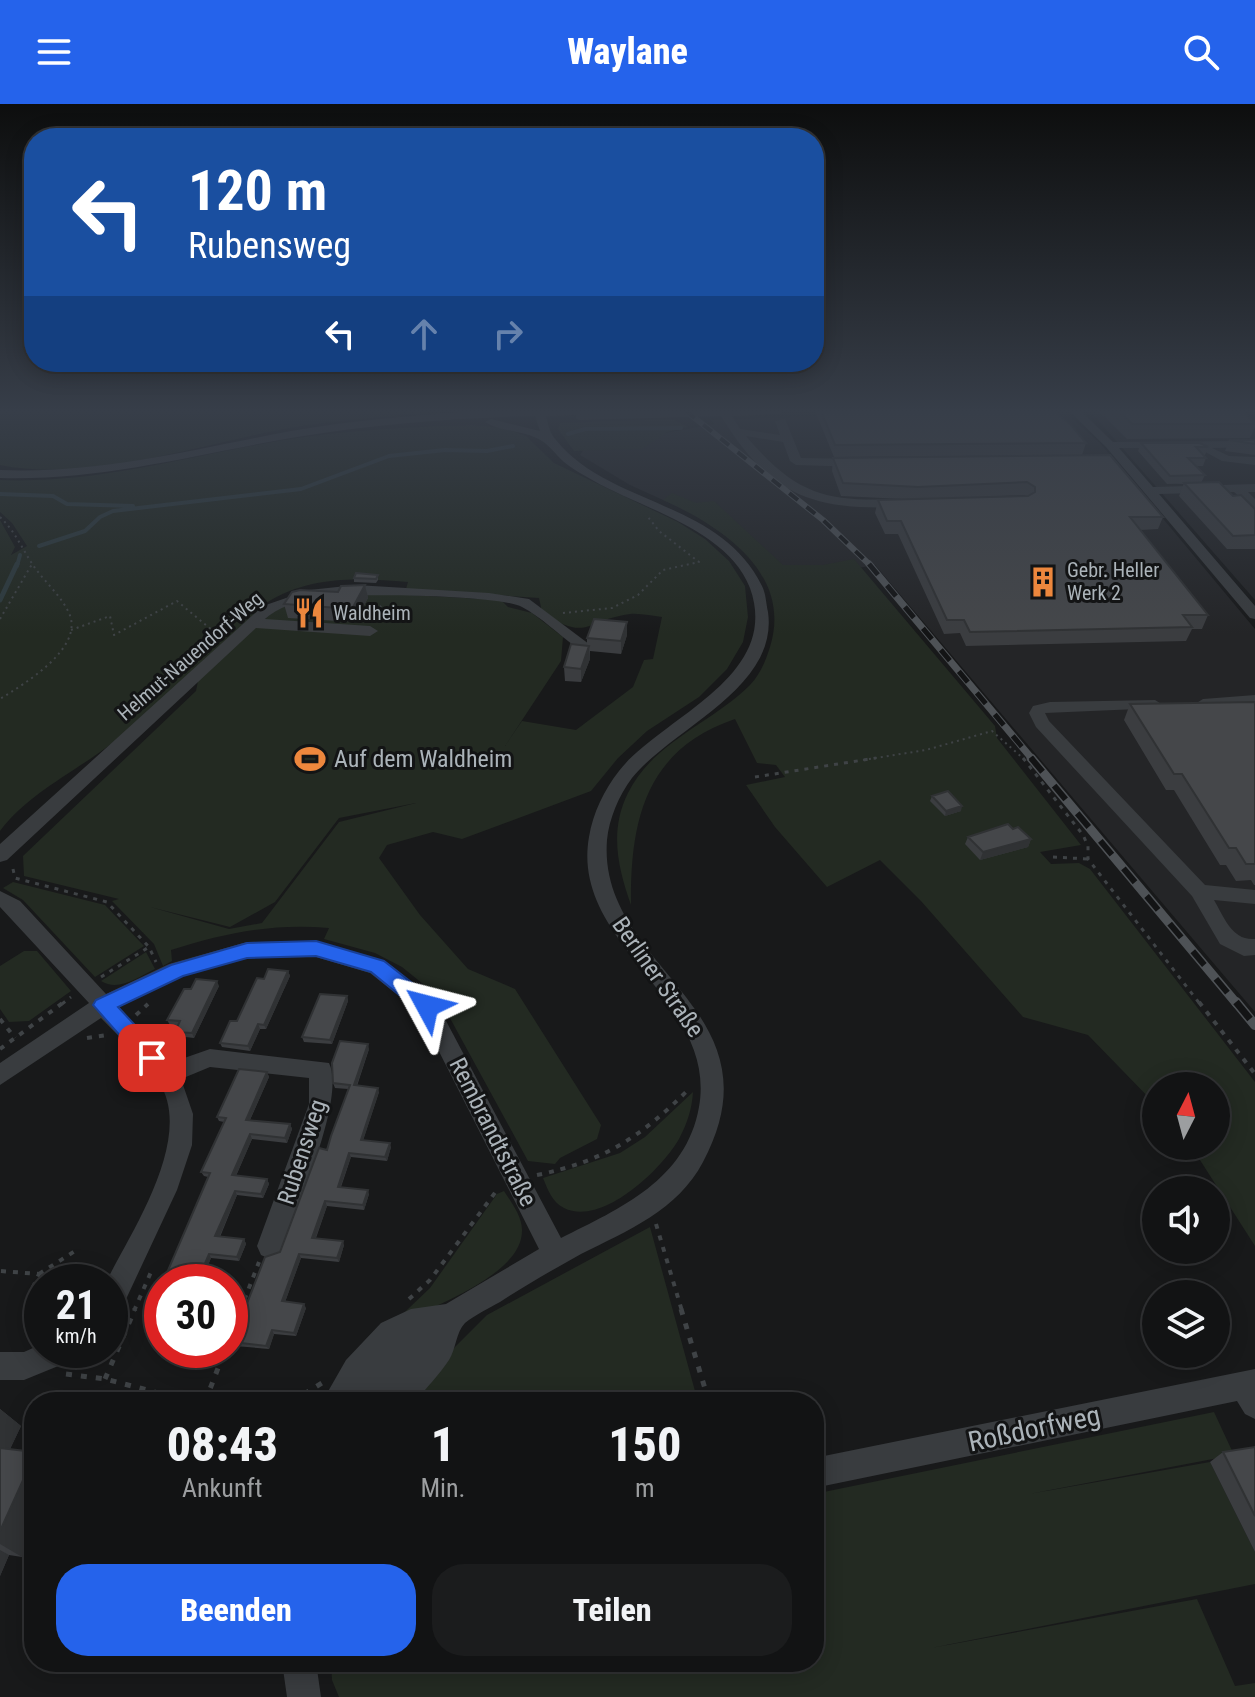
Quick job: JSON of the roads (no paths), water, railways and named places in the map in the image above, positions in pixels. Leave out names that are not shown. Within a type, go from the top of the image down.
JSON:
[{"type":"street","name":"Berliner Straße","points":[[367,1392],[381,1373],[413,1343],[452,1316],[650,1201],[683,1173],[705,1132],[713,1088],[707,1046],[686,1010],[619,927],[605,893],[598,860],[599,840],[607,804],[623,775],[655,744],[706,708],[738,678],[752,658],[762,627],[761,604],[754,583],[724,545],[683,517],[613,485]]},
{"type":"street","points":[[793,485],[803,493],[822,500],[855,504],[916,503]]},
{"type":"street","points":[[1144,485],[1255,615]]},
{"type":"street","points":[[1149,491],[1255,488]]},
{"type":"street","points":[[1238,489],[1255,506]]},
{"type":"street","name":"Helmut-Nauendorf-Weg","points":[[0,855],[268,609],[309,594],[356,589],[389,590],[524,602],[581,644]]},
{"type":"street","points":[[246,629],[369,631]]},
{"type":"street","points":[[1255,700],[1050,707],[1039,709],[1037,713],[1042,723],[1199,891],[1227,939],[1244,948],[1255,947]]},
{"type":"street","points":[[1199,891],[1255,897]]},
{"type":"street","points":[[0,898],[13,906],[167,1075],[178,1097],[182,1131],[170,1174],[128,1264]]},
{"type":"street","name":"Rembrandtstraße","points":[[0,1075],[103,1005],[163,977],[247,950],[316,949],[377,967],[427,1006],[556,1255]]},
{"type":"street","name":"Rubensweg","points":[[167,1075],[195,1061],[210,1058],[321,1070],[321,1104],[270,1246]]},
{"type":"street","points":[[332,1392],[345,1385],[388,1335],[417,1321],[452,1316],[440,1348],[404,1392]]},
{"type":"street","points":[[0,1366],[24,1366]]},
{"type":"street","name":"Roßdorfweg","points":[[824,1471],[1251,1390]]},
{"type":"street","points":[[300,1672],[304,1697]]},
{"type":"waterway","points":[[39,546],[85,531],[100,517],[113,511],[311,485]]},
{"type":"waterway","points":[[0,494],[53,496],[67,504],[133,506]]},
{"type":"waterway","points":[[17,566],[20,555]]},
{"type":"waterway","points":[[0,600],[17,564]]},
{"type":"railway","points":[[779,485],[823,520],[869,564]]},
{"type":"railway","points":[[869,564],[1033,760]]},
{"type":"railway","points":[[1031,758],[1237,1004]]},
{"type":"railway","points":[[1236,1002],[1255,1025]]},
{"type":"place","name":"Gebr. Heller Werk 2","points":[[1043,582]]},
{"type":"place","name":"Waldheim","points":[[309,613]]},
{"type":"place","name":"Auf dem Waldheim","points":[[310,759]]}]
